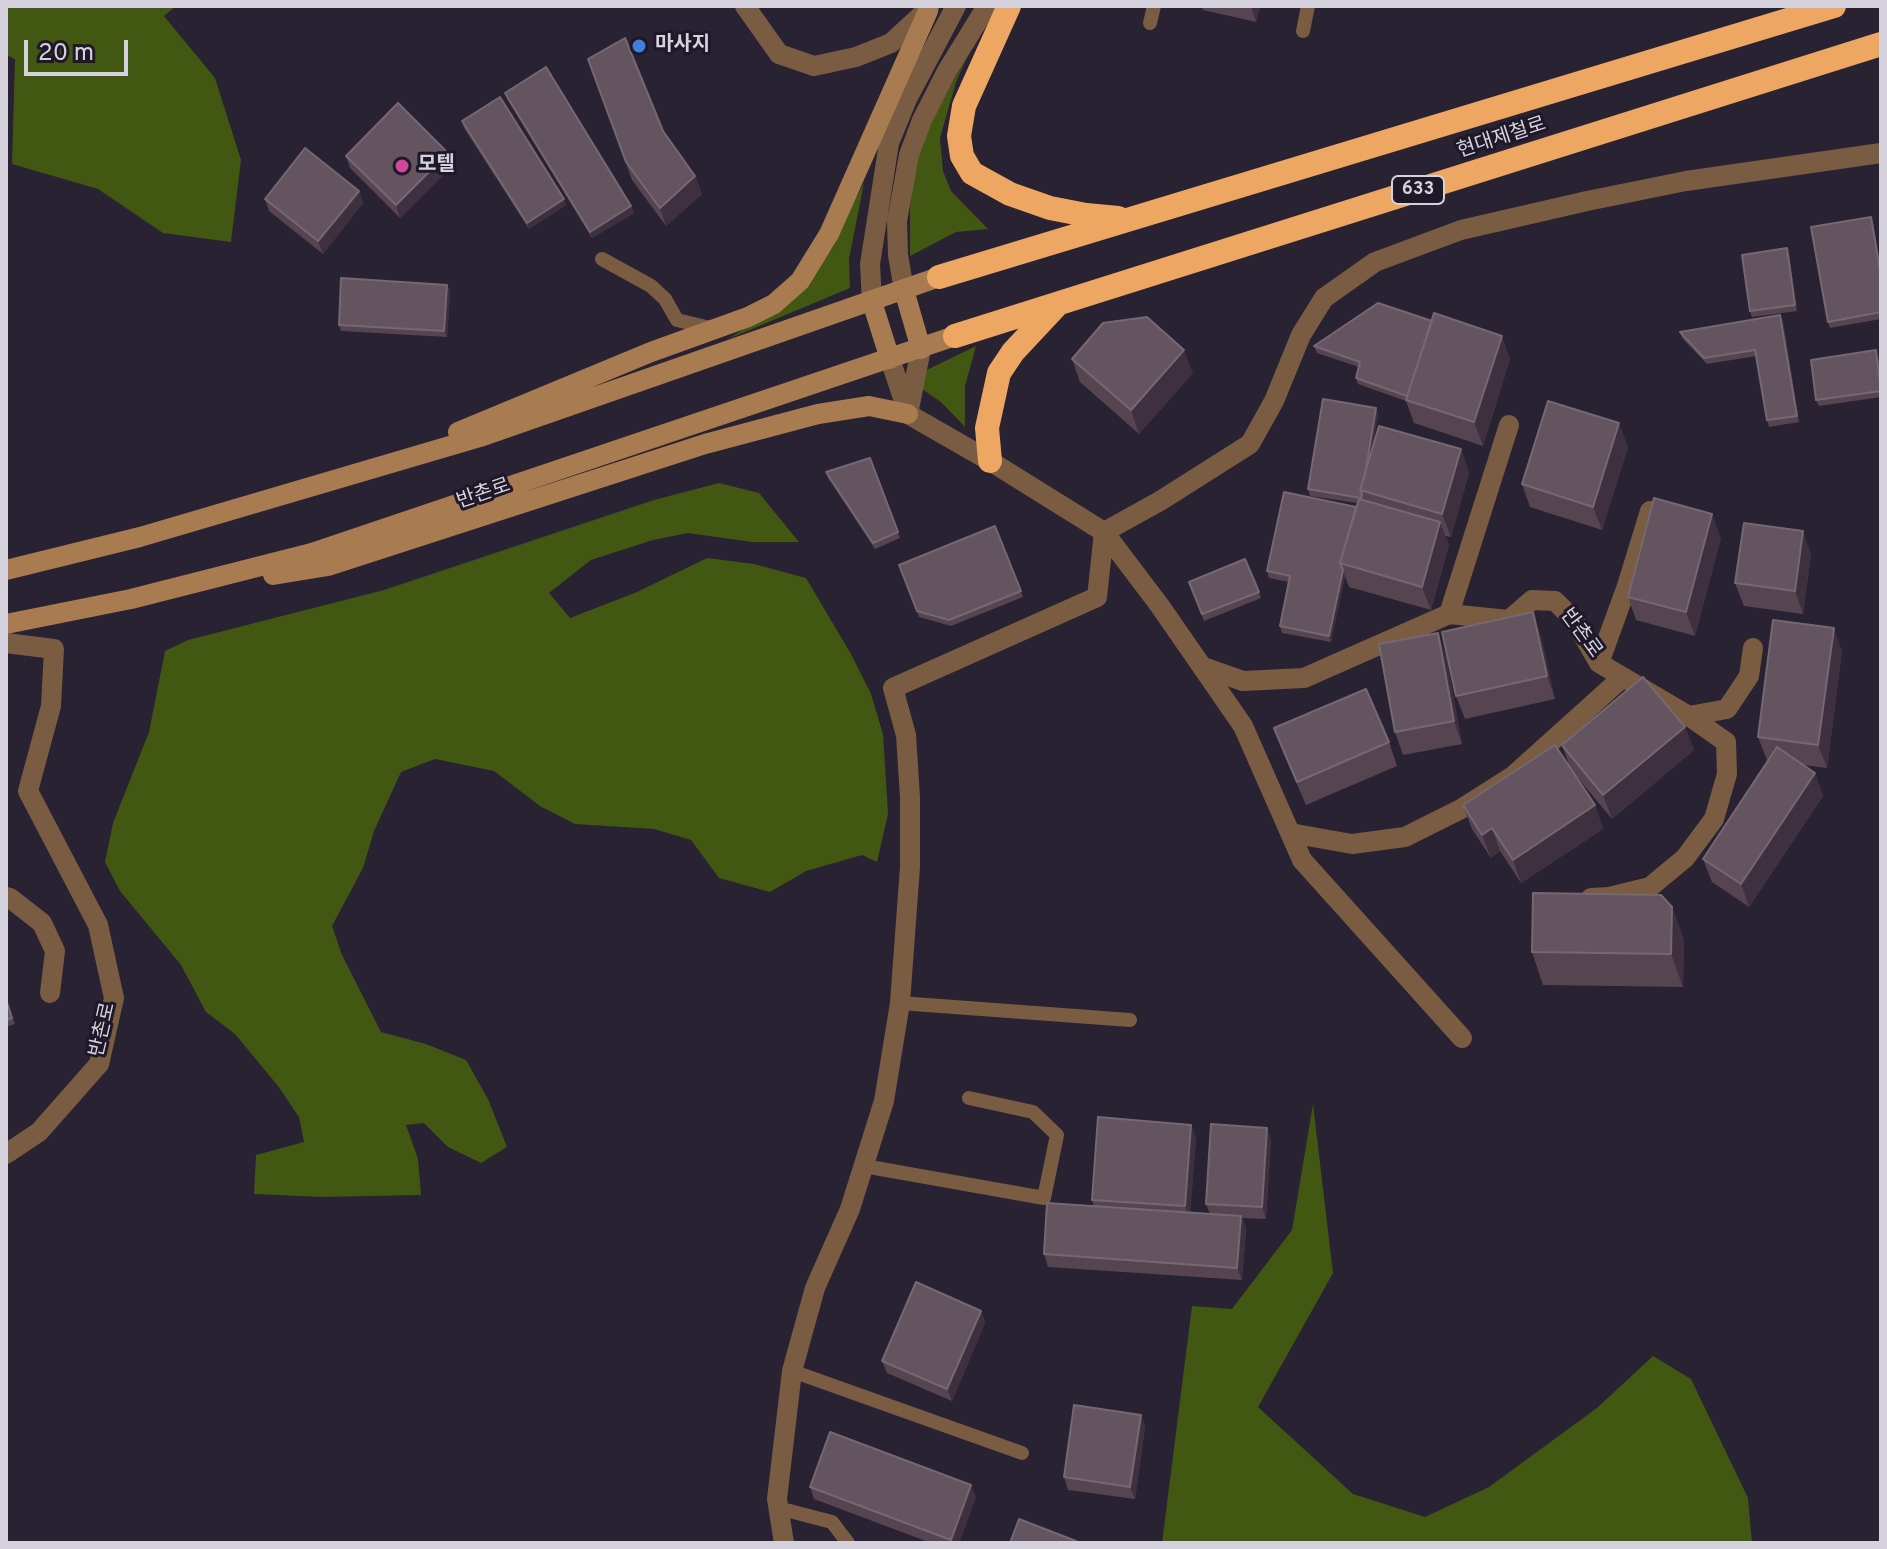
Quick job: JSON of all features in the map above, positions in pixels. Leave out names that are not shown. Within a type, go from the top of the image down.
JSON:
[{"type":"highway","points":[[1009,6],[964,106],[959,136],[962,156],[972,173],[1010,194],[1050,208],[1132,219]]},
{"type":"highway","name":"현대제철로","points":[[939,277],[1834,6]]},
{"type":"highway","name":"현대제철로","points":[[955,336],[1881,44]]},
{"type":"highway","points":[[990,461],[987,428],[999,373],[1013,352],[1059,304]]},
{"type":"main road","points":[[378,468],[538,397],[774,304],[800,281],[829,234],[929,8]]},
{"type":"main road","points":[[6,570],[140,537],[480,437],[939,277]]},
{"type":"main road","points":[[904,290],[921,349]]},
{"type":"main road","points":[[872,302],[890,359]]},
{"type":"main road","name":"반촌로","points":[[6,624],[131,599],[312,553],[955,336]]},
{"type":"main road","points":[[131,599],[328,566],[705,444],[818,414],[869,406],[908,414]]},
{"type":"street","points":[[745,6],[779,54],[814,66],[856,57],[891,43],[929,8]]},
{"type":"street","points":[[872,302],[870,264],[889,143],[907,99],[956,6]]},
{"type":"street","points":[[904,290],[898,255],[897,221],[909,155],[922,120],[947,71],[987,6]]},
{"type":"street","points":[[1104,532],[1250,444],[1274,401],[1301,335],[1324,298],[1375,262],[1461,230],[1587,201],[1686,181],[1881,153]]},
{"type":"street","points":[[908,414],[921,349]]},
{"type":"street","points":[[890,359],[908,414],[1104,532],[1160,606],[1243,726],[1302,860],[1462,1038]]},
{"type":"street","points":[[1449,614],[1509,425]]},
{"type":"street","points":[[1599,663],[1650,511]]},
{"type":"street","points":[[784,1543],[777,1499],[792,1371],[815,1288],[850,1209],[884,1101],[900,1003],[910,867],[910,797],[906,735],[893,688],[1097,597],[1104,532]]},
{"type":"street","name":"반촌로","points":[[1203,667],[1243,681],[1304,678],[1449,614],[1509,620],[1532,600],[1555,601],[1574,620],[1599,663],[1689,716],[1726,742],[1727,774],[1714,819],[1685,858],[1650,887],[1609,897],[1573,899]]},
{"type":"street","name":"반촌로","points":[[6,643],[54,649],[51,706],[28,791],[98,925],[114,998],[99,1064],[39,1132],[6,1154]]},
{"type":"street","points":[[1689,716],[1727,709],[1749,676],[1753,648]]},
{"type":"street","points":[[1290,833],[1352,844],[1405,837],[1461,809],[1513,776],[1623,677]]},
{"type":"street","points":[[6,897],[42,923],[55,951],[50,993]]},
{"type":"lane","points":[[1150,23],[1154,6]]},
{"type":"lane","points":[[1303,31],[1308,6]]},
{"type":"lane","points":[[602,259],[651,286],[665,299],[677,320],[715,329]]},
{"type":"lane","points":[[900,1003],[1130,1020]]},
{"type":"lane","points":[[864,1166],[1044,1198],[1057,1135],[1033,1112],[969,1098]]},
{"type":"lane","points":[[792,1371],[1022,1453]]},
{"type":"lane","points":[[778,1508],[832,1522],[848,1543]]},
{"type":"green space","points":[[6,6],[176,6],[164,16],[215,78],[241,160],[231,242],[163,233],[98,189],[12,164],[15,59],[6,55]]},
{"type":"green space","points":[[968,55],[956,82],[940,138],[943,171],[951,191],[988,229],[956,232],[910,256],[914,167],[931,121]]},
{"type":"green space","points":[[864,183],[849,259],[850,288],[728,339],[784,304],[809,282],[834,246],[848,211]]},
{"type":"green space","points":[[976,346],[965,386],[965,427],[941,402],[922,389],[902,382]]},
{"type":"green space","points":[[719,483],[759,493],[799,542],[752,542],[688,533],[653,540],[591,560],[549,593],[570,618],[637,592],[707,558],[754,564],[806,578],[871,694],[883,734],[888,814],[877,862],[862,855],[806,871],[770,892],[719,878],[691,840],[654,829],[575,824],[540,806],[494,771],[435,759],[401,772],[374,831],[363,868],[332,926],[342,955],[381,1032],[426,1044],[466,1060],[488,1099],[507,1147],[481,1163],[448,1147],[424,1123],[406,1125],[418,1159],[421,1195],[322,1197],[254,1194],[256,1155],[304,1142],[299,1117],[235,1034],[206,1012],[181,965],[120,891],[105,862],[113,823],[149,732],[165,651],[188,640],[384,590],[654,500]]},
{"type":"green space","points":[[1313,1104],[1333,1273],[1258,1407],[1353,1494],[1425,1517],[1489,1487],[1597,1408],[1653,1356],[1691,1379],[1748,1498],[1752,1543],[1162,1543],[1192,1306],[1232,1309],[1292,1230]]},
{"type":"building","points":[[625,38],[663,131],[695,176],[660,208],[626,162],[588,59]]},
{"type":"building","points":[[546,67],[631,206],[590,232],[505,93]]},
{"type":"building","points":[[500,97],[564,199],[527,223],[462,121]]},
{"type":"building","name":"모텔","points":[[398,103],[448,153],[396,205],[346,156]]},
{"type":"building","points":[[305,148],[359,191],[318,241],[265,199]]},
{"type":"building","points":[[1871,217],[1881,276],[1881,312],[1828,322],[1811,227]]},
{"type":"building","points":[[1787,248],[1795,305],[1750,311],[1742,255]]},
{"type":"building","points":[[341,278],[447,285],[444,331],[339,325]]},
{"type":"building","points":[[1378,303],[1432,321],[1407,396],[1356,378],[1360,362],[1314,346]]},
{"type":"building","points":[[1434,313],[1502,336],[1474,422],[1406,400]]},
{"type":"building","points":[[1780,315],[1797,416],[1767,420],[1755,350],[1704,358],[1680,332]]},
{"type":"building","points":[[1147,317],[1184,350],[1131,410],[1072,359],[1103,323]]},
{"type":"building","points":[[1876,350],[1881,391],[1816,400],[1811,360]]},
{"type":"building","points":[[1323,399],[1376,408],[1361,498],[1308,489]]},
{"type":"building","points":[[1548,401],[1619,423],[1593,507],[1522,484]]},
{"type":"building","points":[[1379,426],[1461,449],[1442,514],[1360,490]]},
{"type":"building","points":[[870,458],[898,532],[873,543],[826,472]]},
{"type":"building","points":[[1284,492],[1356,507],[1340,563],[1343,570],[1329,636],[1280,626],[1290,576],[1267,571]]},
{"type":"building","points":[[1654,498],[1712,514],[1686,612],[1628,597]]},
{"type":"building","points":[[1359,499],[1440,522],[1422,587],[1340,563]]},
{"type":"building","points":[[1744,523],[1803,531],[1795,591],[1735,583]]},
{"type":"building","points":[[995,526],[1021,591],[949,620],[917,611],[899,565]]},
{"type":"building","points":[[1245,559],[1259,592],[1202,614],[1189,582]]},
{"type":"building","points":[[1533,612],[1547,676],[1456,696],[1442,632]]},
{"type":"building","points":[[1773,620],[1834,628],[1818,745],[1758,737]]},
{"type":"building","points":[[1438,633],[1454,721],[1395,732],[1379,644]]},
{"type":"building","points":[[1643,677],[1685,727],[1603,795],[1562,745]]},
{"type":"building","points":[[1366,689],[1389,742],[1297,782],[1274,728]]},
{"type":"building","points":[[1555,745],[1595,805],[1513,860],[1492,828],[1482,835],[1463,805]]},
{"type":"building","points":[[1777,747],[1815,773],[1741,884],[1703,859]]},
{"type":"building","points":[[1533,893],[1661,895],[1672,907],[1671,954],[1532,952]]},
{"type":"building","points":[[6,999],[12,1018],[6,1020]]},
{"type":"building","points":[[1098,1117],[1191,1125],[1185,1206],[1092,1200]]},
{"type":"building","points":[[1211,1124],[1267,1128],[1262,1207],[1206,1204]]},
{"type":"building","points":[[1047,1203],[1241,1216],[1237,1268],[1044,1254]]},
{"type":"building","points":[[916,1282],[981,1311],[947,1389],[882,1361]]},
{"type":"building","points":[[1074,1405],[1141,1415],[1130,1487],[1064,1477]]},
{"type":"building","points":[[830,1432],[971,1485],[951,1540],[810,1487]]},
{"type":"building","points":[[1019,1519],[1076,1541],[1010,1543]]},
{"type":"place","name":"마사지","points":[[639,46]]},
{"type":"place","name":"모텔","points":[[402,166]]}]
